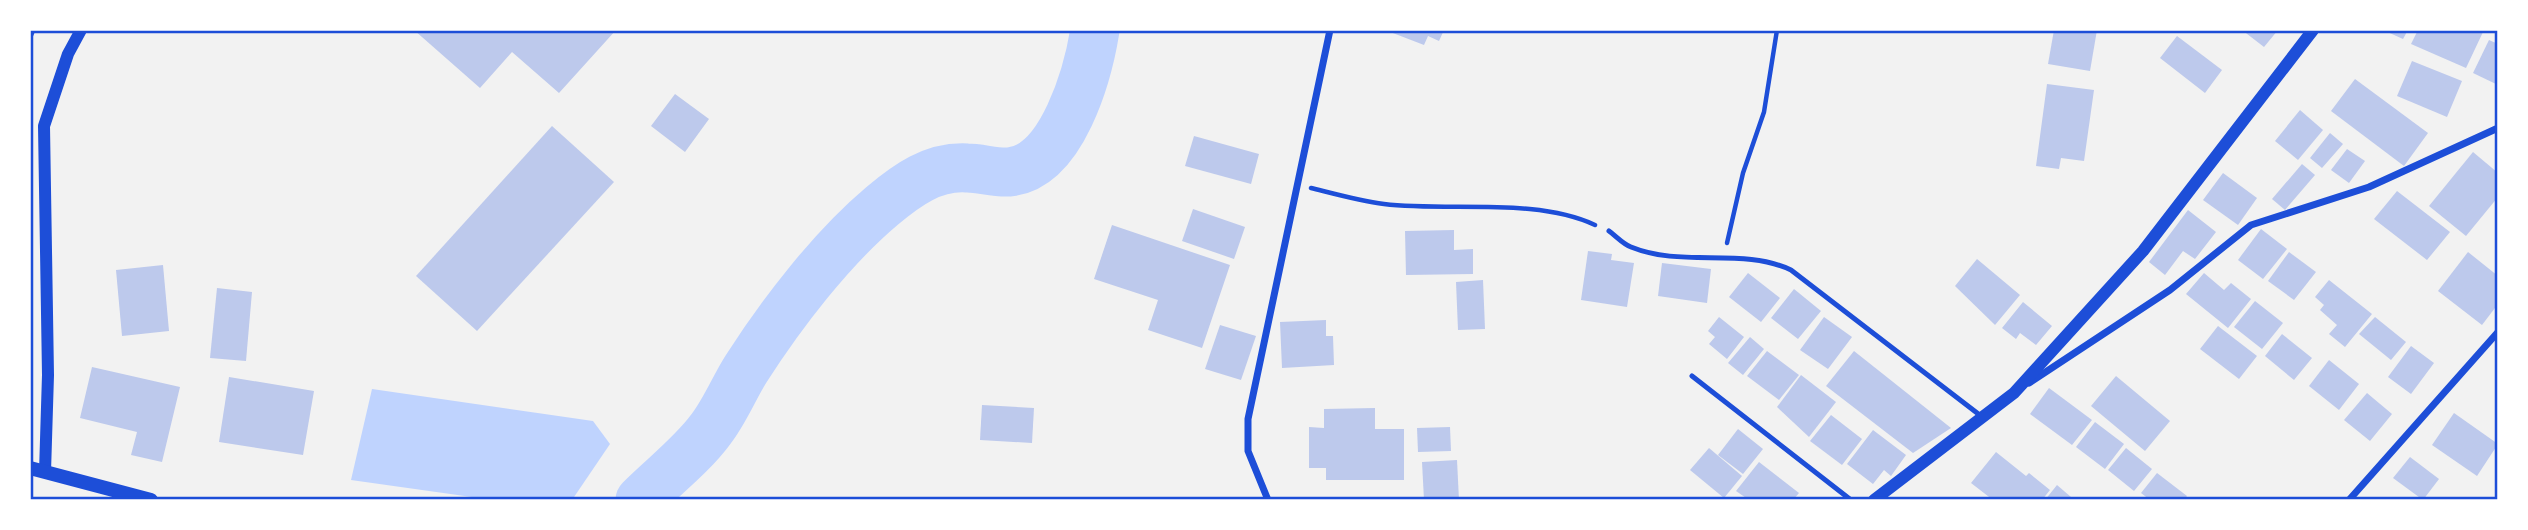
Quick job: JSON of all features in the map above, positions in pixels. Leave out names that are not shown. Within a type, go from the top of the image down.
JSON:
[{"type":"main road","points":[[30,468],[151,500]]},
{"type":"street","points":[[46,472],[48,375],[44,126],[68,54],[81,30]]},
{"type":"street","points":[[1268,500],[1248,451],[1248,419],[1330,30]]},
{"type":"street","points":[[2014,393],[2143,251],[2313,30]]},
{"type":"street","points":[[1874,500],[2014,393],[2170,290],[2251,225],[2369,187],[2498,128]]},
{"type":"street","points":[[2349,500],[2498,332]]},
{"type":"lane","points":[[30,37],[33,30]]},
{"type":"lane","points":[[1609,231],[1630,247],[1657,254],[1773,261],[1791,270],[1983,418]]},
{"type":"lane","points":[[1692,376],[1851,500]]},
{"type":"path","points":[[1723,259],[1743,173],[1764,113],[1777,30]]},
{"type":"path","points":[[1297,186],[1385,204],[1473,206],[1558,213],[1609,231]]},
{"type":"water","points":[[372,389],[593,421],[610,444],[572,500],[493,500],[351,480]]},
{"type":"building","points":[[414,30],[616,30],[559,93],[512,52],[480,88]]},
{"type":"building","points":[[1385,30],[1444,30],[1439,41],[1428,36],[1424,45]]},
{"type":"building","points":[[2054,30],[2097,30],[2090,71],[2048,64]]},
{"type":"building","points":[[2242,30],[2278,30],[2264,47]]},
{"type":"building","points":[[2383,30],[2408,30],[2403,39]]},
{"type":"building","points":[[2418,30],[2483,32],[2466,68],[2411,44]]},
{"type":"building","points":[[2177,36],[2222,70],[2205,93],[2160,58]]},
{"type":"building","points":[[2489,40],[2498,44],[2498,85],[2473,73]]},
{"type":"building","points":[[2412,61],[2462,81],[2447,117],[2397,96]]},
{"type":"building","points":[[2355,79],[2428,133],[2404,166],[2331,111]]},
{"type":"building","points":[[2047,84],[2094,90],[2084,161],[2061,158],[2059,169],[2036,166]]},
{"type":"building","points":[[675,94],[709,119],[685,152],[651,126]]},
{"type":"building","points":[[2300,110],[2323,130],[2298,160],[2275,141]]},
{"type":"building","points":[[552,126],[614,182],[477,331],[416,276]]},
{"type":"building","points":[[2330,133],[2343,144],[2322,168],[2310,158]]},
{"type":"building","points":[[1194,136],[1259,154],[1251,184],[1185,166]]},
{"type":"building","points":[[2347,149],[2365,161],[2349,183],[2331,170]]},
{"type":"building","points":[[2473,152],[2498,173],[2498,197],[2466,236],[2429,206]]},
{"type":"building","points":[[2302,164],[2315,175],[2285,210],[2272,199]]},
{"type":"building","points":[[2223,173],[2257,198],[2238,225],[2203,200]]},
{"type":"building","points":[[2397,191],[2450,232],[2427,260],[2374,219]]},
{"type":"building","points":[[1193,209],[1245,227],[1234,259],[1182,241]]},
{"type":"building","points":[[2188,210],[2216,232],[2195,259],[2183,251],[2165,275],[2149,262]]},
{"type":"building","points":[[1112,225],[1230,265],[1202,348],[1148,330],[1158,300],[1094,279]]},
{"type":"building","points":[[2261,229],[2287,249],[2263,279],[2238,260]]},
{"type":"building","points":[[1454,230],[1454,250],[1473,249],[1473,274],[1406,275],[1405,231]]},
{"type":"building","points":[[1588,251],[1612,254],[1611,260],[1634,263],[1627,307],[1581,300]]},
{"type":"building","points":[[2289,252],[2316,272],[2294,300],[2268,281]]},
{"type":"building","points":[[2468,252],[2498,276],[2498,304],[2482,325],[2438,291]]},
{"type":"building","points":[[1977,259],[2020,295],[1995,325],[1955,286]]},
{"type":"building","points":[[1662,263],[1711,269],[1707,303],[1658,296]]},
{"type":"building","points":[[163,265],[169,331],[122,336],[116,270]]},
{"type":"building","points":[[1748,273],[1780,298],[1761,322],[1729,297]]},
{"type":"building","points":[[2204,273],[2224,290],[2231,283],[2251,299],[2228,328],[2186,294]]},
{"type":"building","points":[[1483,280],[1485,329],[1458,330],[1456,282]]},
{"type":"building","points":[[2329,280],[2372,314],[2345,347],[2329,334],[2337,325],[2320,310],[2324,305],[2315,297]]},
{"type":"building","points":[[217,288],[252,292],[246,361],[210,358]]},
{"type":"building","points":[[1794,289],[1821,311],[1798,339],[1771,318]]},
{"type":"building","points":[[2255,301],[2283,323],[2262,349],[2234,327]]},
{"type":"building","points":[[2023,302],[2052,326],[2036,345],[2020,333],[2016,339],[2002,328]]},
{"type":"building","points":[[1719,317],[1744,337],[1727,359],[1709,344],[1715,337],[1708,331]]},
{"type":"building","points":[[1824,317],[1852,337],[1828,369],[1800,350]]},
{"type":"building","points":[[2375,317],[2406,342],[2391,360],[2359,334]]},
{"type":"building","points":[[1326,320],[1326,336],[1333,336],[1334,365],[1282,368],[1280,322]]},
{"type":"building","points":[[1220,325],[1256,336],[1241,380],[1205,369]]},
{"type":"building","points":[[2218,326],[2257,356],[2239,379],[2200,349]]},
{"type":"building","points":[[2282,334],[2312,358],[2294,380],[2265,356]]},
{"type":"building","points":[[1750,337],[1764,349],[1743,375],[1728,363]]},
{"type":"building","points":[[2411,346],[2434,363],[2411,394],[2388,377]]},
{"type":"building","points":[[1767,351],[1799,375],[1779,400],[1747,376]]},
{"type":"building","points":[[1854,351],[1951,428],[1913,453],[1826,386]]},
{"type":"building","points":[[2329,360],[2359,384],[2339,410],[2309,386]]},
{"type":"building","points":[[92,367],[180,387],[162,462],[131,455],[137,432],[80,418]]},
{"type":"building","points":[[1801,375],[1836,402],[1809,437],[1777,407]]},
{"type":"building","points":[[2116,376],[2170,421],[2145,451],[2091,406]]},
{"type":"building","points":[[229,377],[314,391],[303,455],[219,442]]},
{"type":"building","points":[[2049,388],[2092,420],[2072,445],[2030,414]]},
{"type":"building","points":[[2367,393],[2392,414],[2370,441],[2344,420]]},
{"type":"building","points":[[982,405],[1034,408],[1032,443],[980,440]]},
{"type":"building","points":[[1375,408],[1375,429],[1404,429],[1404,480],[1326,480],[1326,468],[1309,468],[1309,427],[1324,428],[1324,409]]},
{"type":"building","points":[[2454,413],[2498,444],[2477,476],[2432,445]]},
{"type":"building","points":[[1831,415],[1862,439],[1842,465],[1810,441]]},
{"type":"building","points":[[2095,422],[2124,444],[2105,469],[2076,447]]},
{"type":"building","points":[[1450,427],[1451,451],[1418,452],[1417,428]]},
{"type":"building","points":[[1738,429],[1763,449],[1743,474],[1718,455]]},
{"type":"building","points":[[1873,430],[1906,455],[1891,476],[1884,470],[1873,484],[1847,464]]},
{"type":"building","points":[[1709,448],[1742,476],[1724,498],[1690,470]]},
{"type":"building","points":[[2126,448],[2152,469],[2134,491],[2108,470]]},
{"type":"building","points":[[1996,452],[2026,476],[2029,473],[2050,490],[2042,500],[1993,500],[1971,483]]},
{"type":"building","points":[[2410,457],[2439,479],[2423,500],[2393,478]]},
{"type":"building","points":[[1457,460],[1459,500],[1424,500],[1422,462]]},
{"type":"building","points":[[1759,462],[1799,493],[1793,500],[1749,500],[1736,491]]},
{"type":"building","points":[[2157,473],[2187,496],[2184,500],[2150,500],[2141,493]]},
{"type":"building","points":[[2057,485],[2071,497],[2068,500],[2045,500]]},
{"type":"waterway","points":[[640,500],[703,439],[721,415],[746,369],[791,304],[844,242],[882,206],[921,178],[943,170],[972,168],[1009,172],[1028,166],[1044,154],[1070,115],[1086,70],[1095,30]]}]
